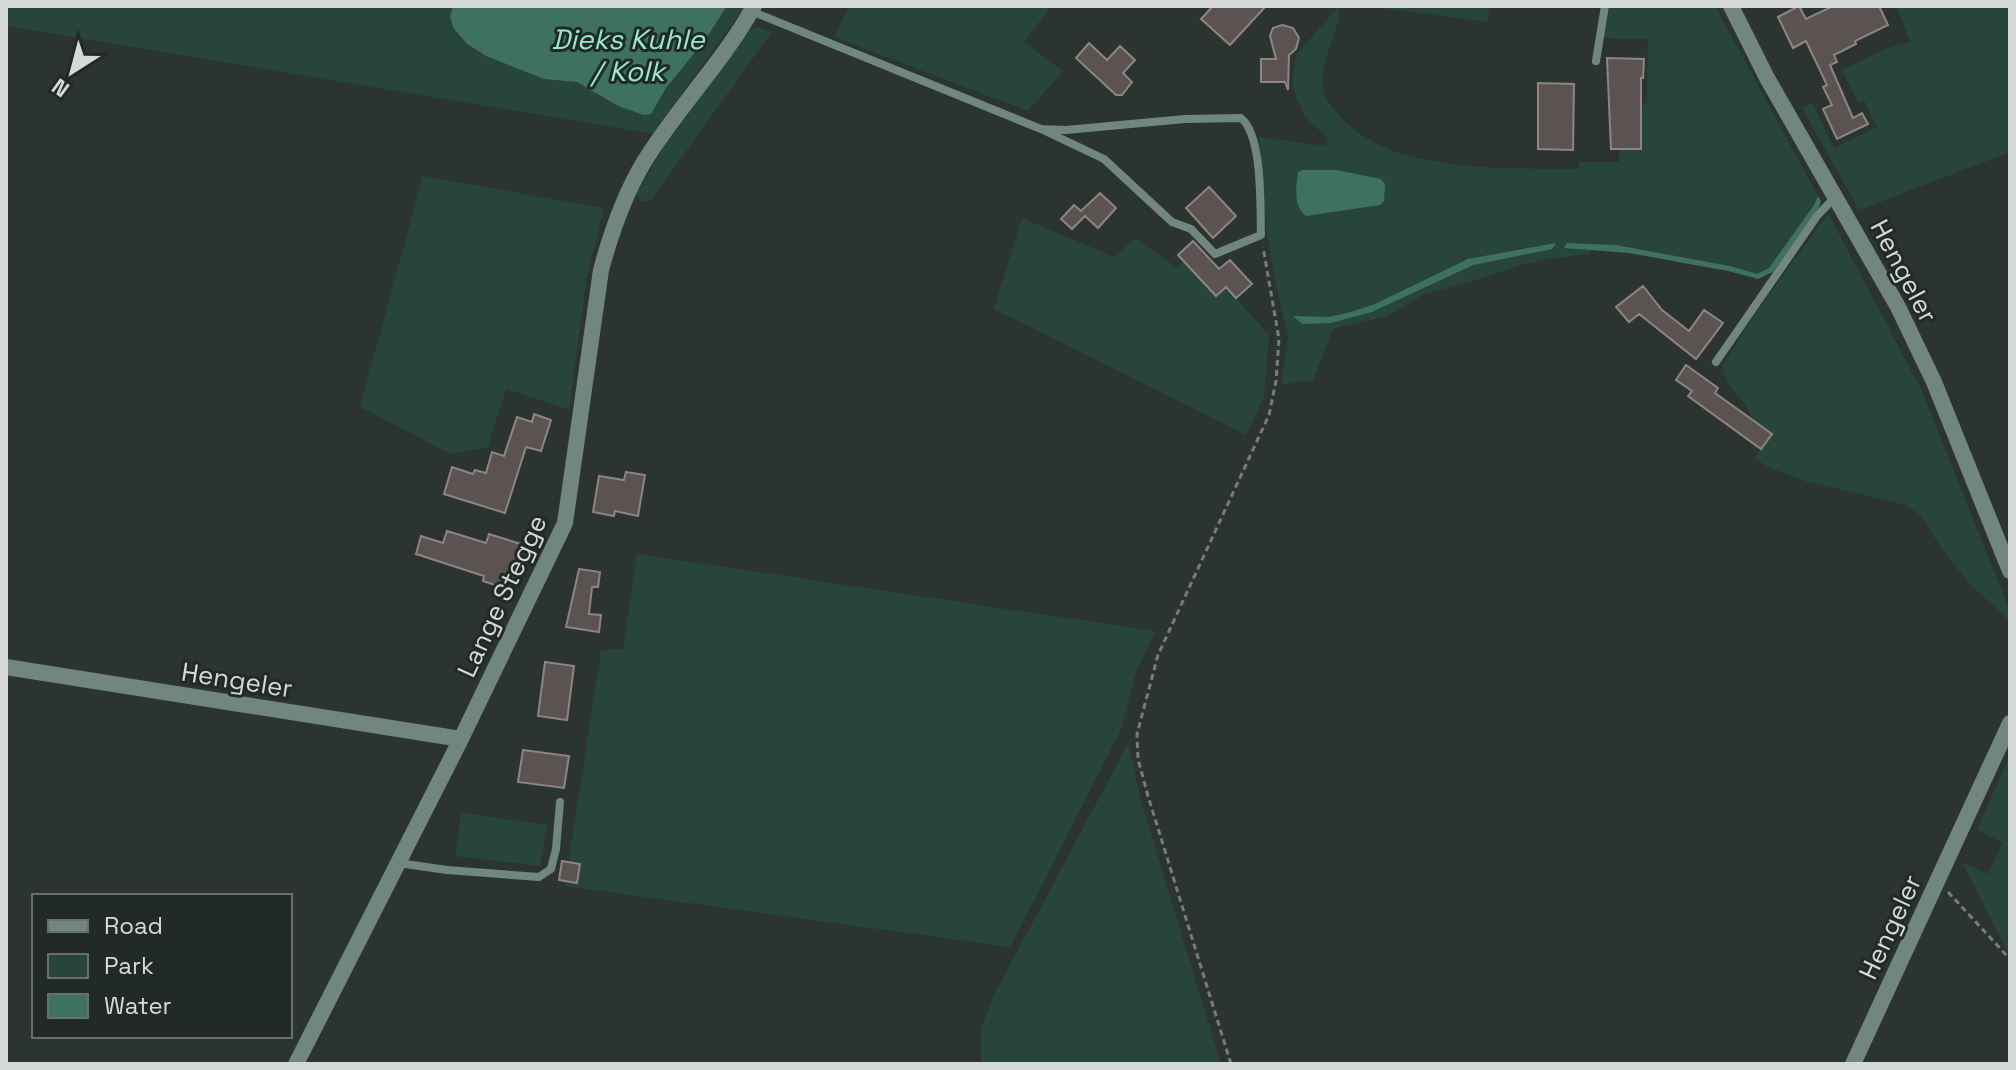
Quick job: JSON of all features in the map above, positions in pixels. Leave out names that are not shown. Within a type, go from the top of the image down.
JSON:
[{"type":"street","name":"Hengeler","points":[[1731,6],[1767,78],[1898,307],[1934,382],[2010,571]]},
{"type":"street","name":"Lange Stegge","points":[[296,1064],[461,739],[565,523],[601,270],[611,234],[644,162],[753,8]]},
{"type":"street","name":"Hengeler","points":[[6,667],[461,739]]},
{"type":"street","name":"Hengeler","points":[[1853,1064],[2010,723]]},
{"type":"lane","points":[[1596,61],[1605,6]]},
{"type":"lane","points":[[753,8],[1041,129],[1104,159],[1172,222],[1191,229],[1215,254],[1261,235],[1259,176],[1251,133],[1248,124],[1241,118],[1041,129]]},
{"type":"lane","points":[[1716,362],[1817,216],[1835,197]]},
{"type":"lane","points":[[398,863],[539,877],[551,869],[560,802]]},
{"type":"path","points":[[1231,1064],[1148,796],[1137,744],[1139,721],[1158,655],[1269,415],[1276,381],[1279,339],[1261,235]]},
{"type":"path","points":[[1938,880],[2010,959]]},
{"type":"green space","points":[[6,6],[453,6],[450,17],[454,29],[467,45],[486,56],[544,78],[577,82],[618,106],[644,114],[655,105],[727,6],[745,6],[653,134],[6,26]]},
{"type":"green space","points":[[849,6],[1051,6],[1024,42],[1063,71],[1028,111],[834,37]]},
{"type":"green space","points":[[1339,6],[1338,23],[1324,66],[1323,88],[1333,108],[1365,137],[1391,150],[1453,164],[1578,169],[1579,162],[1619,162],[1620,149],[1641,149],[1641,105],[1647,104],[1648,39],[1604,38],[1610,6],[1715,6],[1818,196],[1769,269],[1757,274],[1616,245],[1567,243],[1565,247],[1591,248],[1590,254],[1518,266],[1424,294],[1389,316],[1333,329],[1313,380],[1281,385],[1288,337],[1264,214],[1259,137],[1326,146],[1328,141],[1324,134],[1305,118],[1292,86],[1296,55]]},
{"type":"green space","points":[[1367,6],[1490,6],[1487,22]]},
{"type":"green space","points":[[1897,6],[2010,6],[2010,152],[1859,210],[1802,108],[1812,103],[1834,148],[1877,127],[1864,100],[1858,103],[1842,70],[1890,47],[1910,42]]},
{"type":"green space","points":[[758,27],[771,33],[651,200],[640,202],[637,193],[665,145],[740,42],[750,30]]},
{"type":"green space","points":[[423,176],[604,208],[587,275],[569,410],[506,389],[488,447],[451,454],[360,407]]},
{"type":"green space","points":[[1828,213],[1922,391],[2010,611],[2010,622],[1971,585],[1943,551],[1921,516],[1906,505],[1805,481],[1768,467],[1754,458],[1771,434],[1754,421],[1746,405],[1727,383],[1722,366],[1753,317]]},
{"type":"green space","points":[[1022,218],[1115,257],[1135,238],[1176,267],[1184,261],[1216,296],[1226,287],[1269,335],[1264,397],[1246,435],[994,309]]},
{"type":"green space","points":[[637,554],[1155,631],[1136,672],[1120,732],[1010,947],[565,886],[601,650],[623,649]]},
{"type":"green space","points":[[1128,744],[1141,801],[1221,1064],[981,1064],[981,1028],[995,993]]},
{"type":"green space","points":[[2010,756],[2010,956],[1962,862],[1988,874],[2003,843],[1977,829]]},
{"type":"green space","points":[[461,813],[547,825],[540,866],[455,856]]},
{"type":"water","name":"Dieks Kuhle / Kolk","points":[[453,6],[727,6],[705,40],[666,88],[651,114],[644,115],[618,106],[577,82],[544,79],[486,56],[467,44],[454,29],[450,17]]},
{"type":"water","points":[[1336,170],[1381,179],[1385,184],[1384,201],[1380,205],[1306,216],[1296,196],[1298,172]]},
{"type":"water","points":[[1818,196],[1821,201],[1819,207],[1773,272],[1758,279],[1629,253],[1564,248],[1567,243],[1616,245],[1757,274],[1769,268]]},
{"type":"water","points":[[1556,243],[1552,249],[1473,265],[1372,312],[1331,323],[1302,324],[1293,316],[1329,317],[1351,312],[1375,304],[1468,259]]},
{"type":"building","points":[[1213,6],[1266,6],[1230,45],[1201,19]]},
{"type":"building","points":[[1799,6],[1806,19],[1833,6],[1879,6],[1888,25],[1834,55],[1837,62],[1830,65],[1853,118],[1862,113],[1868,124],[1837,139],[1823,109],[1832,105],[1823,87],[1827,85],[1806,41],[1793,48],[1778,17]]},
{"type":"building","points":[[1282,25],[1293,28],[1299,38],[1296,49],[1289,55],[1288,90],[1285,82],[1261,82],[1261,59],[1276,59],[1270,36],[1273,28]]},
{"type":"building","points":[[1089,43],[1107,60],[1120,46],[1135,60],[1123,73],[1132,82],[1122,95],[1116,95],[1076,58]]},
{"type":"building","points":[[1607,58],[1644,59],[1641,149],[1611,149]]},
{"type":"building","points":[[1538,83],[1574,84],[1573,150],[1538,149]]},
{"type":"building","points":[[1209,187],[1236,216],[1213,238],[1186,208]]},
{"type":"building","points":[[1100,193],[1116,208],[1098,228],[1085,216],[1072,229],[1061,219],[1074,205],[1081,211]]},
{"type":"building","points":[[1193,241],[1219,269],[1230,260],[1252,284],[1236,298],[1226,287],[1216,296],[1178,255]]},
{"type":"building","points":[[1643,286],[1662,310],[1689,331],[1704,310],[1723,323],[1696,359],[1639,314],[1629,322],[1616,307]]},
{"type":"building","points":[[1686,365],[1718,388],[1715,393],[1772,434],[1761,449],[1688,396],[1692,391],[1676,380]]},
{"type":"building","points":[[534,414],[551,420],[541,451],[526,447],[505,513],[444,494],[452,467],[473,474],[475,470],[486,473],[492,452],[504,456],[517,417],[532,422]]},
{"type":"building","points":[[626,472],[645,475],[638,516],[615,511],[614,516],[593,512],[599,476],[624,480]]},
{"type":"building","points":[[447,531],[486,543],[489,534],[524,545],[510,590],[483,581],[484,576],[416,554],[421,536],[443,543]]},
{"type":"building","points":[[579,569],[600,572],[598,587],[592,587],[589,614],[601,615],[599,632],[566,627]]},
{"type":"building","points":[[545,662],[574,666],[567,720],[538,716]]},
{"type":"building","points":[[523,750],[569,756],[564,788],[518,782]]},
{"type":"building","points":[[562,861],[580,864],[577,883],[559,880]]}]
